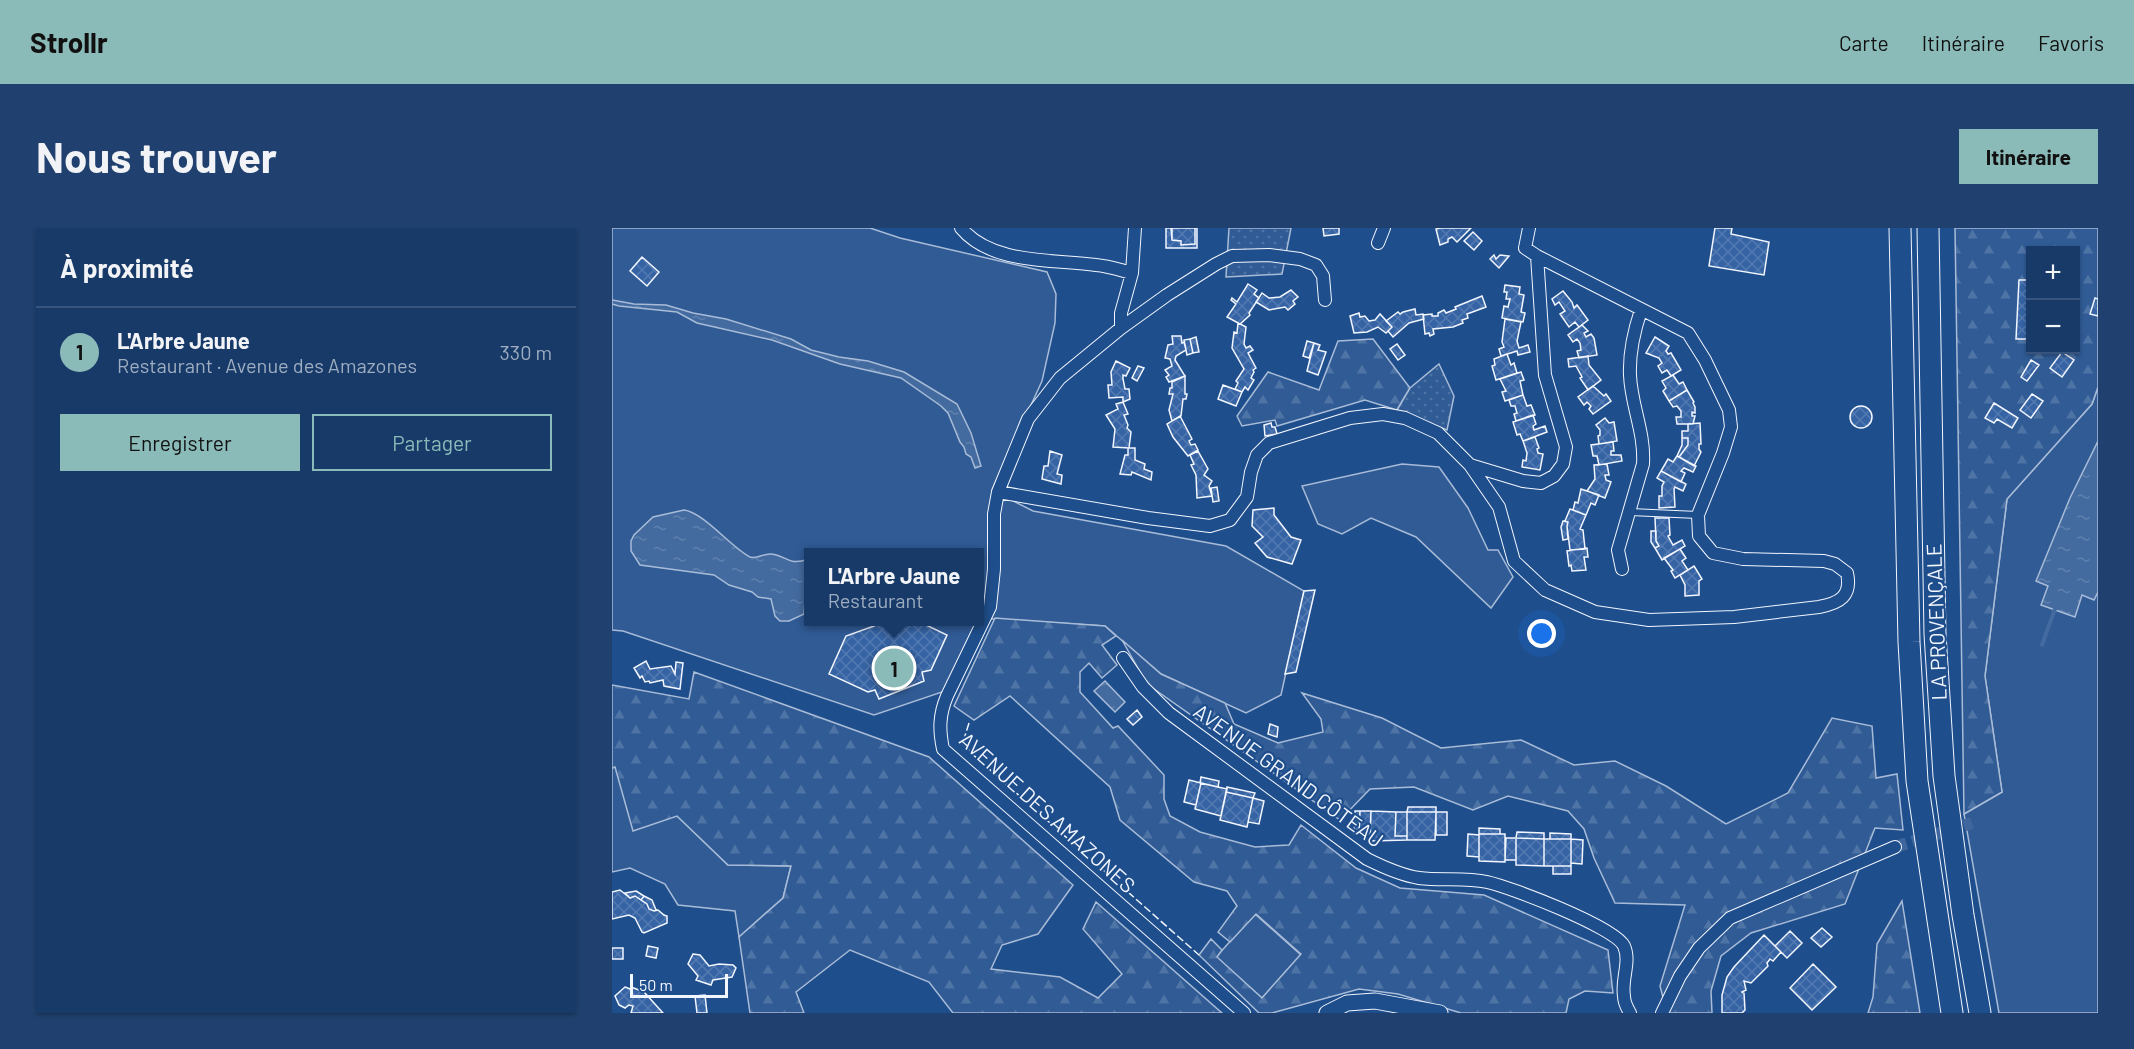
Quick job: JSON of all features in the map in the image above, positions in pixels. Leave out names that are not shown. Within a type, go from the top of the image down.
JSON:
[{"type":"highway","name":"LA PROVENÇALE","points":[[1900,228],[1909,642],[1917,781],[1952,1013]]},
{"type":"highway","name":"LA PROVENÇALE","points":[[1928,228],[1935,634],[1940,717],[1946,788],[1963,915],[1980,1013]]},
{"type":"street","points":[[961,228],[984,246],[1014,256],[1099,265],[1132,273]]},
{"type":"street","points":[[1121,328],[1121,313],[1132,273],[1135,228]]},
{"type":"street","points":[[1378,243],[1384,228]]},
{"type":"street","points":[[998,492],[1148,518],[1210,526],[1230,520],[1247,497],[1251,472],[1257,455],[1269,443],[1350,418],[1383,414],[1405,418],[1438,433],[1470,465],[1499,507],[1514,561],[1545,590],[1595,612],[1649,620],[1734,617],[1819,607],[1832,604],[1845,596],[1850,586],[1847,573],[1835,564],[1824,561],[1743,559],[1713,554],[1699,536],[1698,515],[1731,427],[1729,410],[1705,360],[1688,333],[1525,248],[1529,228]]},
{"type":"street","name":"AVENUE DES AMAZONES","points":[[984,620],[990,607],[994,569],[994,514],[998,492],[1028,419],[1060,378],[1121,328],[1196,276],[1232,256],[1269,255],[1300,259],[1316,265],[1323,276],[1325,300]]},
{"type":"street","points":[[1470,465],[1523,481],[1541,483],[1554,476],[1563,464],[1566,447],[1545,375],[1537,256]]},
{"type":"street","points":[[1622,569],[1618,550],[1643,464],[1644,449],[1630,377],[1630,352],[1641,310]]},
{"type":"street","name":"AVENUE DES AMAZONES","points":[[981,626],[942,708],[939,728],[943,749],[1244,1013]]},
{"type":"street","name":"AVENUE GRAND CÔTEAU","points":[[1123,658],[1143,687],[1169,713],[1367,859],[1386,869],[1419,878],[1487,881],[1597,925],[1616,937],[1623,945],[1626,955],[1627,968],[1623,996],[1630,1013]]},
{"type":"street","points":[[1662,1013],[1680,976],[1699,948],[1730,918],[1895,847]]},
{"type":"street","points":[[1327,1013],[1347,1002],[1375,1001],[1440,1013]]},
{"type":"lane","points":[[1628,512],[1698,515]]},
{"type":"green space","points":[[612,228],[870,228],[900,238],[1047,272],[1056,294],[1055,323],[1042,381],[992,490],[1033,511],[1226,546],[1304,591],[1281,695],[1246,713],[1161,674],[1105,626],[984,618],[984,548],[804,548],[804,626],[976,626],[948,690],[874,715],[623,631],[612,630]]},
{"type":"green space","points":[[1229,228],[1291,228],[1282,274],[1226,277]]},
{"type":"green space","points":[[1955,228],[2098,228],[2098,387],[2092,404],[2007,499],[1985,676],[2002,792],[1964,814]]},
{"type":"green space","points":[[1373,339],[1410,388],[1397,410],[1365,400],[1277,426],[1275,420],[1242,426],[1237,416],[1268,372],[1319,390],[1338,341]]},
{"type":"green space","points":[[1439,364],[1454,396],[1447,430],[1397,410],[1410,388]]},
{"type":"green space","points":[[2098,387],[2098,1013],[1999,1013],[1964,814],[2002,792],[1985,676],[2007,499],[2092,404]]},
{"type":"green space","points":[[1402,464],[1439,467],[1468,508],[1488,550],[1498,550],[1513,577],[1491,608],[1416,537],[1371,518],[1342,534],[1318,524],[1302,486]]},
{"type":"green space","points":[[995,618],[1105,626],[1116,636],[1102,645],[1117,665],[1102,678],[1089,663],[1080,672],[1080,692],[1113,728],[1118,726],[1164,775],[1164,799],[1170,816],[1200,832],[1255,847],[1289,845],[1301,825],[1356,868],[1400,888],[1484,895],[1608,950],[1613,993],[1585,991],[1569,999],[1566,1013],[1461,1013],[1398,994],[1359,989],[1272,1013],[1259,1013],[1199,955],[1211,939],[1222,950],[1217,957],[1262,998],[1301,954],[1256,914],[1230,942],[1218,932],[1237,906],[1227,891],[1194,882],[1120,820],[1110,787],[1010,696],[974,720],[954,706]]},
{"type":"green space","points":[[1122,640],[1161,674],[1225,703],[1234,724],[1278,743],[1323,732],[1321,719],[1302,693],[1382,718],[1441,748],[1521,740],[1574,765],[1615,761],[1666,786],[1726,824],[1788,793],[1832,718],[1872,726],[1876,778],[1897,774],[1903,830],[1875,828],[1845,904],[1751,933],[1721,956],[1711,991],[1712,1013],[1667,1013],[1660,986],[1685,905],[1615,903],[1594,858],[1584,829],[1568,811],[1508,796],[1473,810],[1414,787],[1370,789],[1340,820],[1147,684]]},
{"type":"green space","points":[[694,672],[929,757],[1073,885],[1038,934],[1002,945],[991,969],[1060,977],[1098,998],[1122,974],[1083,929],[1096,902],[1222,1013],[953,1013],[929,982],[850,950],[796,992],[804,1013],[750,1013],[739,937],[783,898],[791,866],[728,865],[677,816],[633,831],[615,767],[612,768],[612,685],[689,699]]},
{"type":"green space","points":[[615,767],[677,816],[728,865],[791,866],[783,898],[739,937],[735,911],[678,905],[665,884],[630,868],[612,872],[612,768]]},
{"type":"green space","points":[[1902,901],[1920,1013],[1868,1013],[1873,997],[1877,944]]},
{"type":"green space","points":[[1255,914],[1301,955],[1262,998],[1216,957]]},
{"type":"water","points":[[612,300],[634,304],[666,305],[726,319],[791,339],[811,350],[868,361],[904,372],[957,404],[971,433],[981,466],[975,468],[971,457],[966,454],[948,413],[901,378],[840,364],[772,340],[697,323],[677,312],[619,306],[612,304]]},
{"type":"water","points":[[2098,441],[2098,592],[2094,600],[2082,595],[2075,617],[2041,605],[2048,586],[2036,581],[2070,498]]},
{"type":"water","points":[[684,510],[692,512],[750,557],[770,554],[796,562],[804,560],[804,614],[789,621],[780,621],[775,616],[771,599],[758,597],[752,592],[729,585],[714,575],[640,565],[631,551],[631,541],[634,535],[653,517]]},
{"type":"water","points":[[1105,681],[1125,702],[1115,712],[1094,691]]},
{"type":"building","points":[[1166,228],[1172,228],[1172,240],[1181,241],[1181,245],[1195,244],[1195,228],[1197,228],[1197,248],[1166,248]]},
{"type":"building","points":[[1171,228],[1195,228],[1195,244],[1181,245],[1181,241],[1172,240]]},
{"type":"building","points":[[1323,228],[1339,228],[1339,234],[1324,236]]},
{"type":"building","points":[[1471,228],[1457,242],[1452,237],[1448,239],[1448,242],[1440,245],[1436,229]]},
{"type":"building","points":[[1715,228],[1732,228],[1731,234],[1769,242],[1764,275],[1709,266]]},
{"type":"building","points":[[1473,232],[1482,241],[1474,250],[1464,241]]},
{"type":"building","points":[[1494,255],[1496,259],[1500,255],[1509,256],[1499,268],[1490,259]]},
{"type":"building","points":[[642,257],[659,272],[647,286],[630,271]]},
{"type":"building","points":[[2019,280],[2026,280],[2026,339],[2016,339]]},
{"type":"building","points":[[1248,284],[1257,290],[1254,294],[1259,298],[1249,313],[1250,315],[1240,324],[1227,317],[1236,304],[1231,300],[1232,298],[1237,302]]},
{"type":"building","points":[[1505,285],[1520,287],[1519,294],[1524,295],[1521,312],[1525,313],[1523,322],[1502,318],[1504,306],[1508,307],[1510,299],[1506,299]]},
{"type":"building","points":[[1291,290],[1298,297],[1293,301],[1295,304],[1288,310],[1285,307],[1269,310],[1256,302],[1262,293],[1269,298],[1280,297]]},
{"type":"building","points":[[1563,291],[1574,308],[1577,305],[1588,320],[1579,327],[1575,322],[1569,327],[1560,314],[1565,311],[1559,302],[1555,305],[1552,299]]},
{"type":"building","points":[[1482,296],[1486,307],[1467,314],[1468,318],[1462,320],[1463,323],[1453,327],[1433,329],[1434,334],[1430,336],[1429,333],[1425,334],[1423,315],[1438,316],[1438,313],[1444,310],[1446,313]]},
{"type":"building","points":[[2095,298],[2098,299],[2098,316],[2090,314]]},
{"type":"building","points":[[1415,309],[1416,315],[1423,314],[1424,319],[1409,323],[1393,337],[1388,331],[1392,327],[1386,321],[1398,312],[1400,314]]},
{"type":"building","points":[[1359,313],[1360,317],[1365,316],[1369,321],[1375,320],[1380,314],[1392,327],[1386,333],[1378,327],[1367,332],[1354,333],[1350,316]]},
{"type":"building","points":[[1505,319],[1521,322],[1517,341],[1519,348],[1528,345],[1530,352],[1518,355],[1517,351],[1501,356],[1499,349],[1504,347],[1502,342]]},
{"type":"building","points":[[1238,323],[1246,327],[1244,344],[1246,348],[1250,346],[1253,350],[1248,353],[1256,368],[1251,378],[1254,380],[1248,390],[1245,387],[1242,392],[1235,389],[1238,383],[1236,381],[1244,369],[1232,348]]},
{"type":"building","points":[[1582,325],[1588,331],[1584,333],[1586,337],[1591,334],[1594,338],[1597,355],[1579,358],[1577,351],[1581,350],[1580,343],[1577,339],[1573,342],[1568,335]]},
{"type":"building","points":[[1172,336],[1181,336],[1182,343],[1184,342],[1186,350],[1176,356],[1175,360],[1185,376],[1169,382],[1166,377],[1169,375],[1165,370],[1172,366],[1170,359],[1165,358],[1168,345],[1173,344]]},
{"type":"building","points":[[1196,337],[1199,352],[1193,353],[1190,339]]},
{"type":"building","points":[[1655,337],[1669,346],[1666,351],[1668,354],[1671,353],[1681,370],[1671,376],[1667,370],[1662,373],[1658,366],[1662,363],[1659,358],[1646,353]]},
{"type":"building","points":[[1190,339],[1193,353],[1187,355],[1184,340]]},
{"type":"building","points":[[1307,341],[1314,343],[1309,358],[1303,356]]},
{"type":"building","points":[[1314,343],[1320,345],[1318,350],[1326,352],[1318,375],[1307,371]]},
{"type":"building","points":[[1397,344],[1405,355],[1398,360],[1390,349]]},
{"type":"building","points":[[1507,354],[1511,365],[1514,363],[1517,373],[1496,380],[1492,366],[1495,365],[1494,359]]},
{"type":"building","points":[[2060,354],[2065,354],[2074,360],[2062,377],[2050,368]]},
{"type":"building","points":[[1588,356],[1589,365],[1601,380],[1588,390],[1576,366],[1569,367],[1568,359]]},
{"type":"building","points":[[2031,360],[2039,365],[2027,381],[2021,377]]},
{"type":"building","points":[[1116,361],[1130,368],[1126,376],[1123,375],[1123,379],[1125,389],[1129,389],[1130,399],[1123,402],[1123,397],[1109,398],[1108,385],[1112,385],[1111,372]]},
{"type":"building","points":[[1138,366],[1144,368],[1137,381],[1132,378]]},
{"type":"building","points":[[1521,372],[1524,380],[1520,381],[1523,395],[1505,401],[1502,392],[1506,391],[1500,379]]},
{"type":"building","points":[[1673,375],[1679,384],[1683,382],[1687,390],[1669,401],[1663,391],[1666,388],[1662,381]]},
{"type":"building","points":[[1185,376],[1186,399],[1183,399],[1181,416],[1172,421],[1169,410],[1173,394],[1169,394],[1170,388],[1172,388],[1172,382]]},
{"type":"building","points":[[1223,385],[1242,392],[1236,406],[1218,399]]},
{"type":"building","points":[[1593,386],[1604,396],[1606,394],[1611,401],[1593,414],[1589,409],[1591,406],[1587,402],[1584,405],[1578,397]]},
{"type":"building","points":[[1687,390],[1695,407],[1695,413],[1692,412],[1692,416],[1695,416],[1693,424],[1677,424],[1676,417],[1681,417],[1681,411],[1677,406],[1673,407],[1669,401]]},
{"type":"building","points":[[2032,394],[2043,401],[2031,418],[2020,410]]},
{"type":"building","points":[[1523,395],[1527,406],[1531,405],[1535,415],[1516,421],[1515,406],[1511,406],[1509,400]]},
{"type":"building","points":[[1123,402],[1128,414],[1124,415],[1127,428],[1131,432],[1129,448],[1113,447],[1115,429],[1106,415],[1118,409],[1116,404]]},
{"type":"building","points":[[1994,403],[2018,418],[2012,428],[1997,419],[1994,423],[1985,418]]},
{"type":"building","points":[[1861,406],[1869,409],[1872,417],[1869,425],[1861,428],[1853,425],[1850,417],[1853,409]]},
{"type":"building","points":[[1533,415],[1536,424],[1533,426],[1534,430],[1545,426],[1547,432],[1523,441],[1520,434],[1517,435],[1513,422]]},
{"type":"building","points":[[1180,416],[1192,439],[1189,441],[1191,445],[1195,444],[1198,450],[1188,456],[1173,437],[1167,424]]},
{"type":"building","points":[[1605,418],[1609,423],[1614,422],[1617,441],[1599,444],[1600,430],[1596,425]]},
{"type":"building","points":[[1271,423],[1277,434],[1265,436],[1264,425]]},
{"type":"building","points":[[1700,423],[1701,444],[1699,444],[1699,449],[1701,452],[1694,466],[1679,457],[1688,445],[1688,438],[1682,438],[1682,431],[1688,431],[1688,424]]},
{"type":"building","points":[[1535,437],[1539,448],[1538,453],[1543,454],[1540,470],[1522,467],[1527,453],[1523,441]]},
{"type":"building","points":[[1682,438],[1688,438],[1688,445],[1679,457],[1677,456],[1682,445]]},
{"type":"building","points":[[1613,442],[1614,451],[1611,451],[1611,455],[1621,455],[1622,461],[1599,465],[1597,456],[1593,456],[1591,445]]},
{"type":"building","points":[[1128,448],[1135,448],[1135,460],[1145,464],[1144,469],[1152,472],[1151,480],[1132,472],[1131,475],[1120,474],[1125,455],[1128,455]]},
{"type":"building","points":[[1050,451],[1062,455],[1057,474],[1062,475],[1061,484],[1042,479],[1044,466],[1048,466]]},
{"type":"building","points":[[1198,451],[1208,469],[1204,475],[1212,481],[1209,486],[1212,496],[1197,498],[1196,475],[1191,465],[1194,464],[1190,455]]},
{"type":"building","points":[[1677,456],[1696,466],[1693,472],[1684,468],[1681,471],[1685,473],[1681,482],[1661,471],[1668,459],[1673,462]]},
{"type":"building","points":[[1607,464],[1609,475],[1605,475],[1606,480],[1611,482],[1605,498],[1587,491],[1595,479],[1594,465]]},
{"type":"building","points":[[1661,471],[1686,484],[1683,491],[1675,487],[1674,489],[1675,507],[1659,508],[1659,496],[1662,496],[1664,482],[1657,478]]},
{"type":"building","points":[[1217,487],[1219,501],[1213,502],[1211,488]]},
{"type":"building","points":[[1581,489],[1599,495],[1595,505],[1591,503],[1586,515],[1573,510],[1575,502],[1578,503]]},
{"type":"building","points":[[1274,508],[1274,515],[1291,537],[1301,540],[1292,564],[1267,557],[1255,543],[1263,537],[1252,526],[1253,510]]},
{"type":"building","points":[[1570,509],[1586,515],[1580,529],[1583,530],[1585,549],[1570,550],[1568,522],[1565,521]]},
{"type":"building","points":[[1655,518],[1669,518],[1670,535],[1668,536],[1673,545],[1682,540],[1685,546],[1662,560],[1655,548],[1659,546],[1656,541]]},
{"type":"building","points":[[1563,521],[1568,522],[1568,539],[1563,540],[1561,527]]},
{"type":"building","points":[[1651,531],[1656,531],[1656,541],[1659,546],[1655,548],[1651,542]]},
{"type":"building","points":[[1587,548],[1588,557],[1584,557],[1586,570],[1572,571],[1567,551]]},
{"type":"building","points":[[1680,549],[1686,558],[1682,561],[1688,570],[1675,578],[1671,571],[1673,570],[1664,558]]},
{"type":"building","points":[[1694,566],[1702,579],[1699,581],[1699,595],[1685,596],[1685,585],[1680,575]]},
{"type":"building","points":[[1315,590],[1296,672],[1285,674],[1304,591]]},
{"type":"building","points":[[874,626],[928,626],[947,635],[931,670],[922,672],[924,681],[879,699],[875,690],[868,692],[829,674],[846,636]]},
{"type":"building","points":[[646,661],[650,669],[671,666],[675,674],[676,662],[683,663],[680,689],[664,686],[663,680],[650,683],[645,682],[642,676],[640,678],[634,668]]},
{"type":"building","points":[[1137,710],[1142,717],[1133,725],[1127,719]]},
{"type":"building","points":[[1270,724],[1278,727],[1277,737],[1268,734]]},
{"type":"building","points":[[1201,777],[1219,781],[1218,787],[1200,783]]},
{"type":"building","points":[[1189,780],[1201,783],[1196,805],[1184,802]]},
{"type":"building","points":[[1201,783],[1227,789],[1221,816],[1195,809]]},
{"type":"building","points":[[1227,787],[1255,793],[1253,798],[1226,792]]},
{"type":"building","points":[[1226,792],[1253,798],[1247,827],[1220,820]]},
{"type":"building","points":[[1253,798],[1264,801],[1259,824],[1248,822]]},
{"type":"building","points":[[1408,807],[1436,807],[1436,812],[1407,812]]},
{"type":"building","points":[[1355,811],[1360,811],[1359,834],[1354,834]]},
{"type":"building","points":[[1360,811],[1371,811],[1370,834],[1359,834]]},
{"type":"building","points":[[1371,811],[1396,812],[1395,836],[1407,836],[1407,840],[1370,841]]},
{"type":"building","points":[[1396,812],[1407,812],[1407,836],[1395,836]]},
{"type":"building","points":[[1407,812],[1436,812],[1435,840],[1407,840]]},
{"type":"building","points":[[1436,812],[1447,812],[1447,835],[1436,835]]},
{"type":"building","points":[[1479,828],[1500,829],[1500,834],[1479,834]]},
{"type":"building","points":[[1517,832],[1544,833],[1544,839],[1516,838]]},
{"type":"building","points":[[1550,833],[1571,834],[1571,839],[1550,839]]},
{"type":"building","points":[[1468,834],[1479,835],[1479,857],[1467,856]]},
{"type":"building","points":[[1479,834],[1505,834],[1505,862],[1479,861]]},
{"type":"building","points":[[1506,838],[1516,838],[1516,860],[1505,860]]},
{"type":"building","points":[[1516,838],[1544,839],[1544,866],[1516,865]]},
{"type":"building","points":[[1544,839],[1571,839],[1571,866],[1544,866]]},
{"type":"building","points":[[1571,839],[1583,840],[1582,864],[1571,863]]},
{"type":"building","points":[[1553,866],[1571,866],[1571,874],[1553,874]]},
{"type":"building","points":[[620,890],[630,898],[635,896],[647,904],[649,909],[658,910],[667,916],[667,923],[644,933],[635,918],[629,915],[612,919],[612,892]]},
{"type":"building","points":[[636,891],[644,896],[641,900],[635,896],[630,898],[625,893]]},
{"type":"building","points":[[644,896],[652,900],[656,910],[649,909],[647,904],[641,900]]},
{"type":"building","points":[[1822,928],[1832,937],[1821,947],[1811,938]]},
{"type":"building","points":[[1790,931],[1802,943],[1787,958],[1775,946]]},
{"type":"building","points":[[1764,935],[1781,952],[1773,961],[1770,959],[1768,966],[1751,983],[1744,981],[1746,990],[1742,992],[1744,993],[1745,1010],[1742,1013],[1722,1013],[1722,995],[1727,977]]},
{"type":"building","points":[[648,946],[658,948],[656,958],[646,956]]},
{"type":"building","points":[[612,948],[623,948],[623,959],[612,959]]},
{"type":"building","points":[[693,954],[700,955],[709,966],[733,965],[736,968],[732,977],[713,980],[711,985],[696,980],[698,976],[688,964]]},
{"type":"building","points":[[1813,964],[1836,987],[1812,1010],[1790,988]]},
{"type":"building","points":[[625,987],[644,992],[663,1013],[631,1013],[633,1006],[629,1005],[625,1008],[619,1005],[615,996]]},
{"type":"building","points":[[705,995],[707,1013],[697,1013],[695,996]]},
{"type":"waterway","points":[[2042,645],[2056,606]]},
{"type":"tunnel","points":[[1895,847],[1972,823]]},
{"type":"fence","points":[[969,723],[964,739],[970,752],[1199,955]]},
{"type":"place","name":"L'Arbre Jaune","points":[[894,668]]}]
